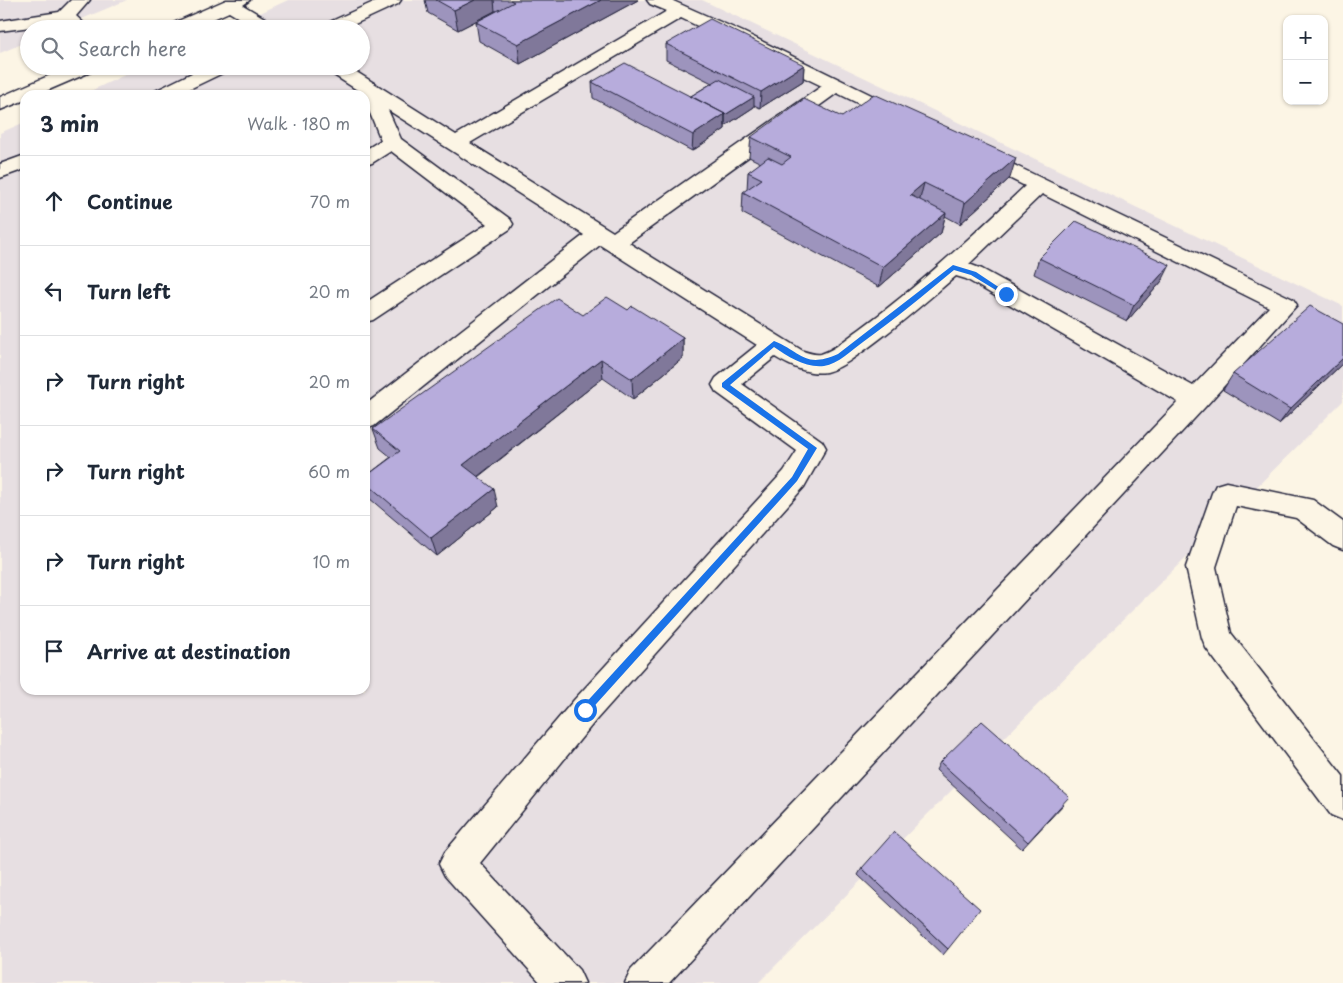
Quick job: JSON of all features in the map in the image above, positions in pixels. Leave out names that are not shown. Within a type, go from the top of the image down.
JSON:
[{"type":"street","points":[[43,20],[65,17],[81,0]]},
{"type":"street","points":[[656,0],[924,128]]},
{"type":"street","points":[[195,20],[236,2],[259,20]]},
{"type":"street","points":[[352,20],[399,2]]},
{"type":"street","points":[[368,20],[399,2]]},
{"type":"street","points":[[455,144],[680,10]]},
{"type":"street","points":[[65,17],[69,20]]},
{"type":"street","points":[[0,26],[20,23]]},
{"type":"street","points":[[32,90],[67,75]]},
{"type":"street","points":[[172,90],[203,75]]},
{"type":"street","points":[[346,75],[605,240],[774,344],[810,363],[824,363],[840,355],[886,322],[953,267],[1039,185]]},
{"type":"street","points":[[370,415],[605,240],[836,85]]},
{"type":"street","points":[[370,90],[392,142],[502,224],[370,311]]},
{"type":"street","points":[[0,104],[20,95]]},
{"type":"street","points":[[370,156],[392,142]]},
{"type":"street","points":[[644,983],[1196,400],[1294,310],[960,146]]},
{"type":"street","points":[[0,172],[20,162]]},
{"type":"street","points":[[953,267],[974,274],[1196,400]]},
{"type":"street","points":[[566,983],[457,864],[585,710],[794,479],[813,448],[725,385],[774,344]]},
{"type":"street","points":[[1343,538],[1303,508],[1226,493],[1201,567],[1217,638],[1343,802]]},
{"type":"shaded area","points":[[0,0],[127,0],[79,20],[20,20],[20,45],[0,53]]},
{"type":"shaded area","points":[[288,0],[702,0],[1343,306],[1343,401],[758,983],[0,983],[0,133],[20,124],[20,695],[370,695],[370,90],[93,90],[125,75],[370,75],[370,20],[245,20]]},
{"type":"building","points":[[436,0],[475,0],[454,10]]},
{"type":"building","points":[[510,0],[601,0],[518,44],[476,22],[514,2]]},
{"type":"building","points":[[710,19],[804,65],[761,92],[666,44]]},
{"type":"building","points":[[625,63],[725,114],[693,135],[592,82]]},
{"type":"building","points":[[719,79],[754,97],[725,115],[691,96]]},
{"type":"building","points":[[874,94],[1016,158],[965,203],[924,183],[910,195],[946,213],[883,267],[743,192],[762,179],[748,172],[768,157],[782,164],[791,157],[751,137],[804,99],[842,117]]},
{"type":"building","points":[[1076,221],[1170,265],[1134,305],[1039,258]]},
{"type":"building","points":[[607,297],[628,310],[632,306],[683,338],[632,379],[601,359],[463,465],[494,489],[431,538],[370,486],[370,473],[400,451],[373,429],[557,298],[583,315]]},
{"type":"building","points":[[1310,306],[1343,324],[1343,358],[1290,409],[1233,374]]},
{"type":"building","points":[[982,721],[1069,797],[1028,842],[940,762]]},
{"type":"building","points":[[894,832],[980,909],[948,949],[862,868]]},
{"type":"route","points":[[585,710],[794,479],[813,448],[725,385],[774,344],[810,363],[824,363],[840,355],[886,322],[953,267],[974,274],[1006,294]]}]
